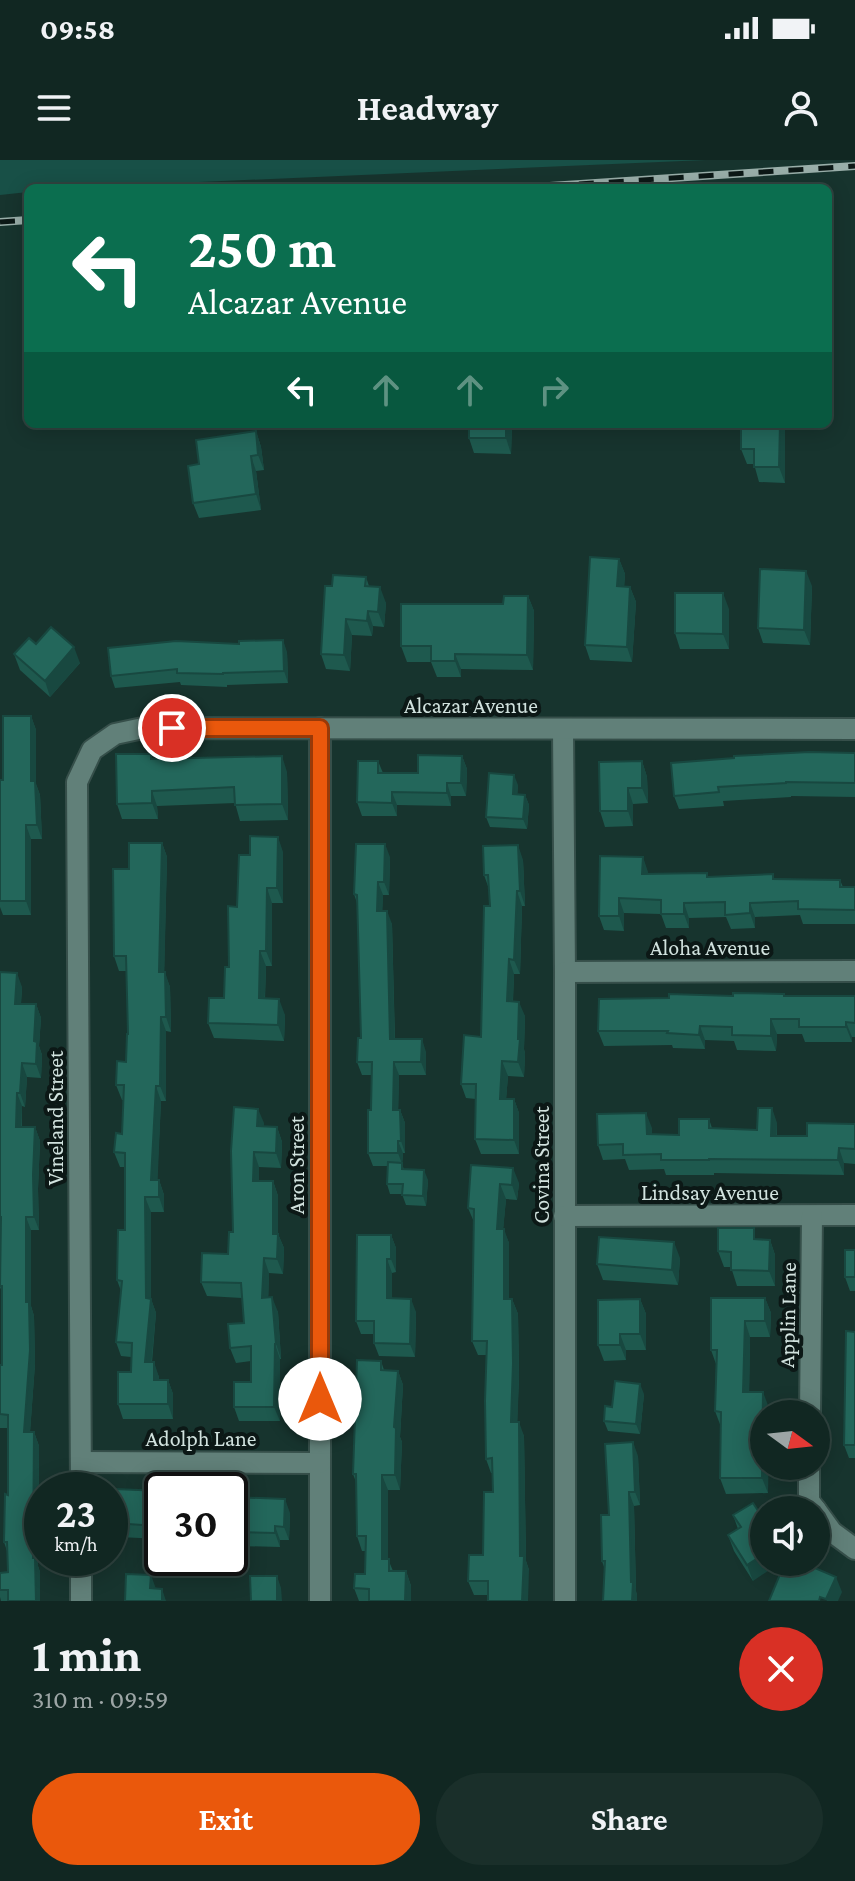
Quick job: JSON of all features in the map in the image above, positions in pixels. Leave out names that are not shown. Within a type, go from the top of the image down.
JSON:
[{"type":"street","name":"Alcazar Avenue","points":[[92,750],[115,734],[143,728],[855,729]]},
{"type":"street","name":"Aron Street","points":[[320,728],[320,1601]]},
{"type":"street","name":"Covina Street","points":[[563,729],[565,1601]]},
{"type":"street","name":"Vineland Street","points":[[81,1472],[77,782],[92,750]]},
{"type":"street","name":"Aloha Avenue","points":[[565,972],[855,971]]},
{"type":"street","name":"Lindsay Avenue","points":[[564,1216],[855,1215]]},
{"type":"street","name":"Applin Lane","points":[[810,1400],[812,1216]]},
{"type":"street","name":"Adolph Lane","points":[[81,1462],[320,1463]]},
{"type":"street","points":[[830,1529],[855,1549]]},
{"type":"street","points":[[81,1576],[81,1601]]},
{"type":"green space","points":[[0,160],[706,160],[154,184],[24,184],[24,192],[0,195]]},
{"type":"building","points":[[469,428],[506,428],[506,438],[469,438]]},
{"type":"building","points":[[741,428],[780,428],[779,467],[754,467],[754,449],[741,449]]},
{"type":"building","points":[[256,431],[258,455],[251,456],[256,494],[193,503],[188,466],[199,464],[196,440]]},
{"type":"building","points":[[590,557],[619,559],[617,586],[630,587],[627,647],[585,645]]},
{"type":"building","points":[[760,569],[806,571],[804,630],[758,628]]},
{"type":"building","points":[[333,575],[366,577],[365,586],[380,587],[378,612],[368,611],[367,621],[346,619],[344,655],[321,654],[325,586],[332,586]]},
{"type":"building","points":[[675,593],[723,593],[723,634],[675,633]]},
{"type":"building","points":[[504,596],[528,596],[527,655],[455,654],[455,661],[431,661],[431,646],[401,646],[401,604],[503,604]]},
{"type":"building","points":[[51,627],[74,647],[45,681],[14,654],[29,638],[36,644]]},
{"type":"building","points":[[283,640],[284,671],[223,674],[177,673],[177,669],[111,676],[108,648],[176,641],[239,644],[239,641]]},
{"type":"building","points":[[3,716],[31,716],[31,781],[35,781],[37,825],[26,825],[26,901],[0,901]]},
{"type":"building","points":[[809,752],[855,753],[855,783],[786,782],[718,787],[719,792],[674,796],[671,763]]},
{"type":"building","points":[[116,754],[151,754],[151,759],[282,756],[282,804],[235,805],[234,787],[152,791],[152,803],[117,804]]},
{"type":"building","points":[[418,755],[462,756],[461,783],[447,783],[447,793],[392,792],[392,803],[357,802],[358,761],[378,761],[378,773],[418,773]]},
{"type":"building","points":[[642,761],[642,788],[628,788],[628,811],[600,811],[599,762]]},
{"type":"building","points":[[489,773],[514,775],[513,794],[525,795],[523,819],[486,817]]},
{"type":"building","points":[[250,836],[278,837],[277,888],[267,888],[266,951],[260,951],[259,998],[279,999],[278,1025],[208,1023],[209,998],[224,998],[225,967],[229,967],[228,906],[237,907],[239,855],[250,855]]},
{"type":"building","points":[[129,843],[162,843],[159,972],[165,972],[166,1017],[161,1017],[160,1086],[156,1086],[151,1180],[159,1180],[159,1197],[145,1197],[146,1298],[151,1299],[145,1362],[154,1362],[154,1380],[168,1380],[168,1404],[118,1404],[118,1372],[131,1372],[132,1343],[116,1342],[122,1281],[117,1280],[118,1230],[125,1230],[125,1153],[114,1152],[116,1133],[122,1134],[124,1085],[116,1085],[117,1061],[126,1062],[128,1034],[126,956],[114,956],[113,869],[129,869]]},
{"type":"building","points":[[356,844],[385,844],[384,882],[378,882],[377,911],[387,911],[390,1039],[422,1039],[421,1062],[394,1062],[393,1110],[400,1110],[401,1141],[398,1141],[398,1153],[368,1153],[372,1062],[357,1062],[358,1038],[361,1038],[357,895],[354,894]]},
{"type":"building","points":[[518,845],[520,891],[517,891],[514,960],[509,959],[507,1001],[519,1002],[520,1039],[518,1062],[502,1061],[500,1099],[514,1099],[514,1140],[475,1139],[476,1084],[461,1084],[464,1035],[481,1037],[484,906],[490,906],[483,846]]},
{"type":"building","points":[[600,856],[643,857],[642,874],[707,873],[707,877],[773,874],[773,879],[840,880],[840,887],[855,887],[855,910],[798,909],[798,901],[750,903],[750,913],[725,915],[725,902],[684,903],[684,914],[661,914],[661,900],[619,898],[619,916],[599,916]]},
{"type":"building","points":[[0,972],[17,973],[15,1004],[36,1004],[36,1064],[22,1063],[16,1127],[35,1127],[34,1217],[26,1217],[26,1302],[29,1302],[30,1350],[24,1432],[34,1432],[34,1472],[24,1472],[24,1576],[35,1576],[36,1601],[8,1601],[8,1590],[0,1590],[0,1573],[8,1572],[7,1542],[4,1542],[5,1494],[8,1495],[8,1415],[0,1414]]},
{"type":"building","points":[[733,993],[855,996],[855,1023],[846,1022],[846,1027],[799,1027],[799,1019],[771,1019],[771,1036],[732,1035],[732,1027],[700,1026],[699,1035],[668,1031],[598,1031],[599,999],[669,998],[669,994],[733,996]]},
{"type":"building","points":[[234,1107],[258,1109],[257,1126],[277,1127],[276,1153],[254,1152],[253,1181],[273,1181],[273,1234],[278,1234],[277,1259],[264,1258],[262,1298],[272,1297],[276,1344],[274,1407],[234,1407],[234,1382],[251,1382],[251,1346],[230,1348],[228,1324],[244,1323],[241,1283],[201,1282],[202,1253],[228,1254],[229,1232],[233,1232],[231,1151]]},
{"type":"building","points":[[758,1108],[772,1108],[771,1136],[807,1136],[807,1123],[855,1124],[855,1149],[839,1148],[838,1160],[661,1160],[661,1154],[623,1155],[623,1144],[598,1145],[597,1114],[646,1113],[647,1134],[679,1135],[679,1119],[709,1119],[709,1128],[757,1130]]},
{"type":"building","points":[[388,1162],[402,1163],[402,1169],[424,1170],[423,1196],[402,1195],[403,1184],[387,1184]]},
{"type":"building","points":[[471,1165],[513,1168],[512,1185],[500,1184],[497,1229],[504,1229],[504,1299],[512,1299],[511,1422],[519,1422],[520,1556],[524,1556],[522,1601],[488,1601],[488,1581],[468,1581],[469,1555],[483,1555],[484,1492],[493,1492],[492,1458],[486,1459],[487,1341],[472,1341],[474,1209],[468,1208]]},
{"type":"building","points":[[718,1228],[754,1228],[754,1239],[770,1240],[769,1271],[731,1270],[731,1252],[718,1251]]},
{"type":"building","points":[[357,1235],[391,1235],[391,1259],[387,1259],[387,1298],[411,1299],[410,1344],[374,1343],[374,1321],[356,1321]]},
{"type":"building","points":[[599,1237],[674,1242],[672,1270],[597,1264]]},
{"type":"building","points":[[845,1250],[855,1250],[855,1277],[845,1277]]},
{"type":"building","points":[[711,1298],[765,1298],[765,1321],[745,1321],[743,1392],[763,1392],[763,1400],[750,1400],[750,1478],[720,1478],[721,1412],[715,1411],[717,1350],[711,1350]]},
{"type":"building","points":[[640,1299],[640,1334],[620,1334],[620,1345],[598,1345],[598,1300]]},
{"type":"building","points":[[846,1331],[855,1332],[855,1445],[844,1445]]},
{"type":"building","points":[[357,1360],[381,1361],[381,1370],[398,1371],[395,1475],[382,1475],[382,1559],[389,1559],[389,1571],[406,1571],[405,1601],[369,1601],[369,1589],[354,1588],[355,1574],[365,1574],[366,1536],[357,1536],[356,1474],[353,1474]]},
{"type":"building","points":[[615,1381],[640,1384],[636,1424],[604,1421],[605,1406],[612,1407]]},
{"type":"building","points":[[633,1442],[635,1492],[629,1492],[632,1601],[603,1601],[605,1561],[602,1561],[601,1515],[609,1515],[605,1444]]},
{"type":"building","points":[[128,1490],[144,1490],[144,1525],[128,1524]]},
{"type":"building","points":[[248,1498],[285,1499],[284,1527],[275,1526],[275,1533],[248,1532]]},
{"type":"building","points":[[750,1505],[750,1563],[747,1565],[728,1535],[741,1527],[733,1515]]},
{"type":"building","points":[[128,1574],[151,1576],[150,1588],[162,1589],[162,1601],[125,1601]]},
{"type":"building","points":[[830,1574],[836,1577],[826,1599],[769,1601],[779,1576]]},
{"type":"building","points":[[250,1576],[277,1576],[277,1601],[251,1601]]},
{"type":"railway","points":[[580,184],[855,166]]},
{"type":"railway","points":[[0,222],[24,220]]},
{"type":"route","points":[[172,728],[320,728],[320,1399]]}]
